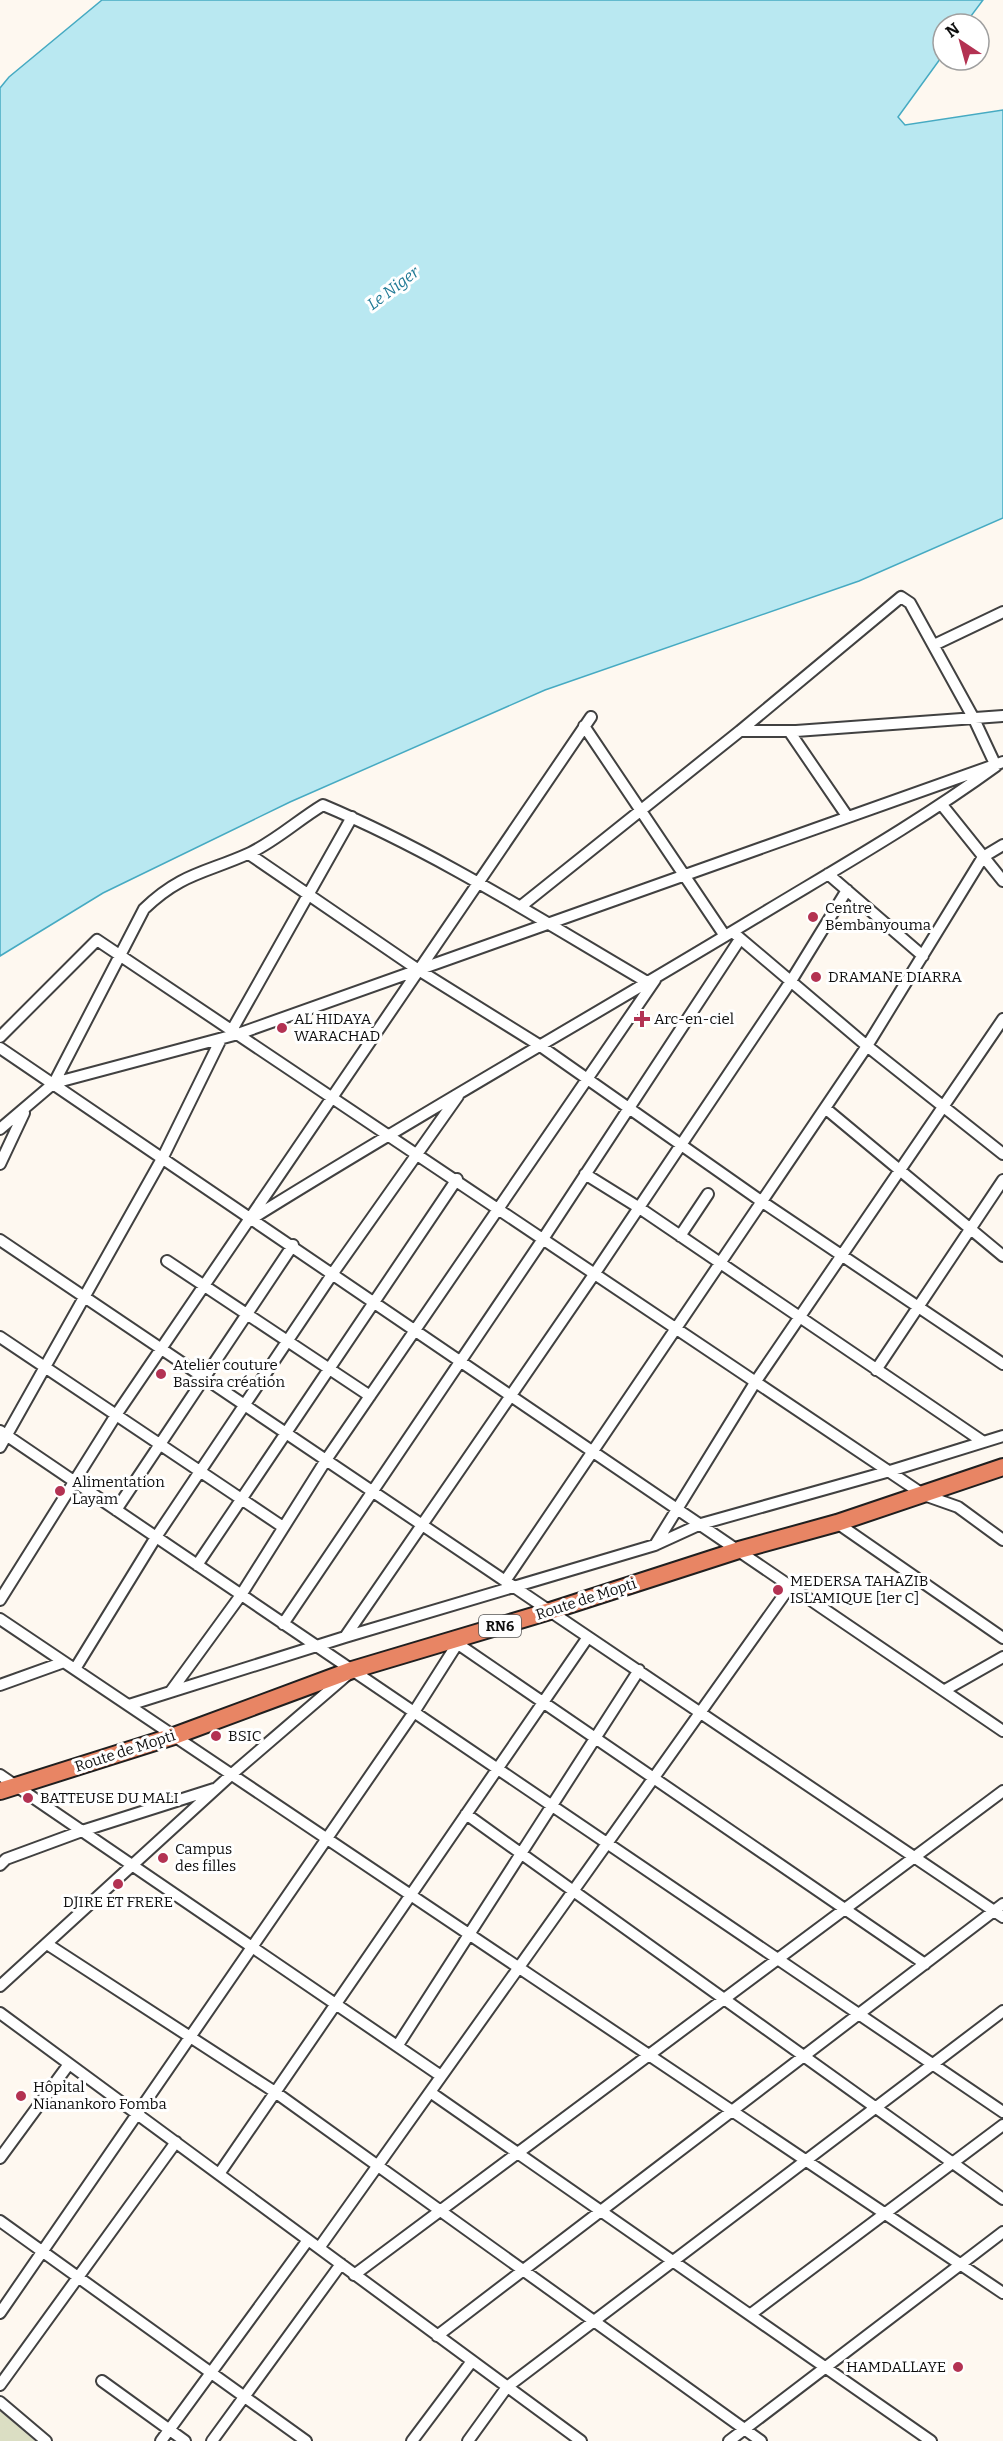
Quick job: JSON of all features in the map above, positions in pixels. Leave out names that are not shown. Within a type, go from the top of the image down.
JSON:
[{"type":"highway","name":"Route de Mopti","points":[[8,1788],[174,1736],[352,1670],[459,1641],[739,1550],[837,1523],[1003,1467]]},
{"type":"street","points":[[520,907],[740,731],[901,597],[910,603],[999,764]]},
{"type":"street","points":[[934,645],[1003,612]]},
{"type":"street","points":[[740,731],[789,731],[1003,716]]},
{"type":"street","points":[[0,1600],[116,1415],[253,1218],[417,969],[479,884],[587,722],[682,874],[733,936],[1003,1154]]},
{"type":"street","points":[[789,731],[847,816]]},
{"type":"street","points":[[253,1218],[388,1134],[539,1045],[652,979],[733,936],[828,874],[942,805],[999,764]]},
{"type":"street","points":[[54,1083],[221,1039],[235,1032],[999,764]]},
{"type":"street","points":[[0,1130],[54,1083],[122,956],[144,909],[162,892],[184,878],[249,854],[281,837],[302,818],[323,805],[352,817],[479,884],[652,979]]},
{"type":"street","points":[[942,805],[1003,881]]},
{"type":"street","points":[[235,1032],[352,817]]},
{"type":"street","points":[[509,1584],[593,1450],[867,1046],[983,857],[1003,845]]},
{"type":"street","points":[[249,854],[417,969],[539,1045],[761,1201],[1003,1364]]},
{"type":"street","points":[[828,874],[923,956]]},
{"type":"street","points":[[345,1637],[595,1273],[680,1143],[791,981],[847,890]]},
{"type":"street","points":[[284,1624],[543,1239],[629,1107],[733,936]]},
{"type":"street","points":[[0,1037],[97,940],[457,1179],[924,1495],[958,1507],[1003,1540]]},
{"type":"street","points":[[171,1692],[241,1595],[326,1460],[500,1209],[652,979]]},
{"type":"street","points":[[655,1545],[756,1381],[1003,1019]]},
{"type":"street","points":[[0,1447],[3,1433],[85,1298],[163,1157],[221,1039]]},
{"type":"street","points":[[0,1048],[293,1245],[1003,1731]]},
{"type":"street","points":[[75,1669],[156,1537],[200,1471],[416,1152],[461,1092]]},
{"type":"street","points":[[0,1164],[26,1108]]},
{"type":"street","points":[[825,1108],[1003,1256]]},
{"type":"street","points":[[585,1174],[638,1207],[982,1442]]},
{"type":"street","points":[[197,1565],[457,1179]]},
{"type":"street","points":[[876,1370],[917,1305],[1003,1180]]},
{"type":"street","points":[[680,1236],[708,1194]]},
{"type":"street","points":[[0,1240],[916,1858],[1000,1911],[925,1964],[437,2336]]},
{"type":"street","points":[[116,1510],[293,1245]]},
{"type":"street","points":[[167,1261],[370,1396]]},
{"type":"street","points":[[0,1337],[283,1527]]},
{"type":"street","points":[[3,1433],[1003,2112]]},
{"type":"street","points":[[129,1705],[509,1584],[655,1545],[701,1524],[890,1471],[1003,1436]]},
{"type":"street","points":[[837,1523],[1003,1638]]},
{"type":"street","points":[[319,2248],[791,1585]]},
{"type":"street","points":[[0,1619],[886,2212],[1003,2293]]},
{"type":"street","points":[[219,2174],[588,1636]]},
{"type":"street","points":[[0,2313],[414,1712],[459,1641],[543,1702],[925,1964]]},
{"type":"street","points":[[945,1690],[1003,1658]]},
{"type":"street","points":[[0,1685],[64,1662]]},
{"type":"street","points":[[0,1986],[134,1866],[232,1774],[352,1670]]},
{"type":"street","points":[[398,2045],[639,1670]]},
{"type":"street","points":[[0,1774],[8,1788],[82,1831],[441,2076]]},
{"type":"street","points":[[0,1865],[6,1859],[82,1831],[217,1788]]},
{"type":"street","points":[[354,2275],[1003,1791]]},
{"type":"street","points":[[466,1814],[1003,2199]]},
{"type":"street","points":[[47,1944],[275,2092],[761,2441]]},
{"type":"street","points":[[468,2441],[507,2387],[1003,2011]]},
{"type":"street","points":[[0,2013],[472,2361],[574,2439]]},
{"type":"street","points":[[0,2158],[69,2064]]},
{"type":"street","points":[[430,2092],[931,2441]]},
{"type":"street","points":[[750,2314],[1003,2125]]},
{"type":"street","points":[[0,2385],[176,2142]]},
{"type":"street","points":[[0,2221],[306,2441]]},
{"type":"street","points":[[729,2441],[1003,2232]]},
{"type":"street","points":[[161,2441],[308,2240]]},
{"type":"street","points":[[212,2441],[341,2264]]},
{"type":"street","points":[[412,2441],[472,2361]]},
{"type":"street","points":[[102,2381],[185,2441]]},
{"type":"street","points":[[0,2402],[46,2441]]},
{"type":"green space","points":[[0,2411],[35,2441],[0,2441]]},
{"type":"water","name":"Le Niger","points":[[102,0],[983,0],[974,12],[931,12],[931,72],[898,117],[905,125],[1003,110],[1003,518],[859,581],[545,690],[290,802],[103,893],[0,956],[0,88],[9,77]]},
{"type":"place","name":"Centre Bembanyouma","points":[[813,917]]},
{"type":"place","name":"DRAMANE DIARRA","points":[[816,977]]},
{"type":"place","name":"Arc-en-ciel","points":[[642,1019]]},
{"type":"place","name":"AL HIDAYA WARACHAD","points":[[282,1028]]},
{"type":"place","name":"Atelier couture Bassira création","points":[[161,1374]]},
{"type":"place","name":"Alimentation Layam","points":[[60,1491]]},
{"type":"place","name":"MEDERSA TAHAZIB ISLAMIQUE [1er C]","points":[[778,1590]]},
{"type":"place","name":"BSIC","points":[[216,1736]]},
{"type":"place","name":"BATTEUSE DU MALI","points":[[28,1798]]},
{"type":"place","name":"Campus des filles","points":[[163,1858]]},
{"type":"place","name":"DJIRE ET FRERE","points":[[118,1884]]},
{"type":"place","name":"Hôpital Nianankoro Fomba","points":[[21,2096]]},
{"type":"place","name":"HAMDALLAYE","points":[[958,2367]]}]
